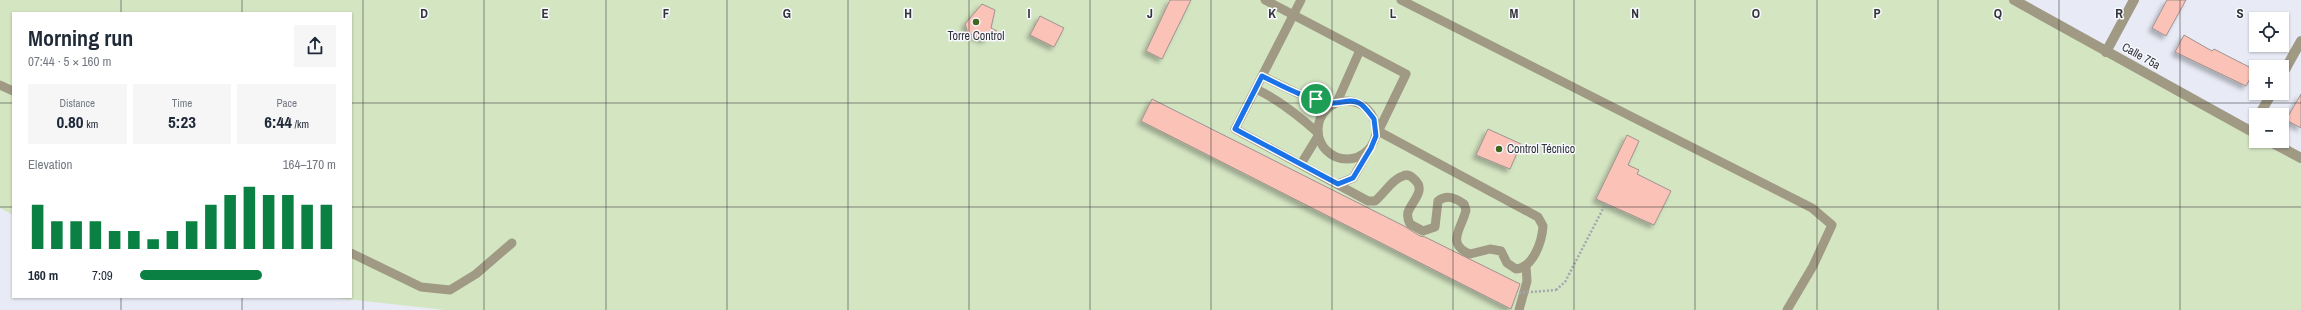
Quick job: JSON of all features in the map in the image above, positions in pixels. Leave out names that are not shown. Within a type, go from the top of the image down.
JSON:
[{"type":"street","name":"Calle 75a","points":[[2014,0],[2249,130]]},
{"type":"street","points":[[2106,52],[2134,0]]},
{"type":"street","points":[[2289,62],[2301,41]]},
{"type":"street","points":[[2282,148],[2301,158]]},
{"type":"lane","points":[[1264,0],[1406,74],[1371,148],[1353,178],[1338,184]]},
{"type":"lane","points":[[1301,0],[1235,129],[1368,200],[1375,200],[1396,180],[1403,176],[1409,176],[1416,180],[1419,188],[1419,194],[1408,211],[1410,224],[1423,231],[1435,226],[1438,200],[1443,197],[1449,197],[1464,204],[1466,210],[1456,234],[1457,243],[1460,248],[1470,254],[1495,250],[1501,252],[1511,267],[1516,269],[1526,266]]},
{"type":"lane","points":[[1401,0],[1812,208],[1832,225],[1814,266],[1787,310]]},
{"type":"lane","points":[[1301,164],[1318,135],[1320,118],[1336,103],[1360,50]]},
{"type":"lane","points":[[1262,76],[1297,93],[1336,103],[1348,100],[1360,103],[1374,119],[1377,133]]},
{"type":"lane","points":[[0,84],[12,90]]},
{"type":"lane","points":[[1256,89],[1270,95],[1286,106],[1318,135],[1323,146],[1338,158],[1349,159],[1360,156],[1371,148]]},
{"type":"lane","points":[[1377,133],[1538,217],[1543,226],[1542,234],[1537,250],[1526,266],[1527,281],[1518,310]]},
{"type":"lane","points":[[352,253],[421,287],[450,290],[476,274],[512,243]]},
{"type":"path","points":[[1519,293],[1556,290],[1565,282],[1606,203]]},
{"type":"green space","points":[[0,0],[2020,0],[2249,132],[2249,148],[2276,148],[2301,162],[2301,310],[445,310],[337,298],[352,298],[352,12],[12,12],[12,214],[0,208]]},
{"type":"building","points":[[1170,0],[1191,0],[1162,59],[1146,51]]},
{"type":"building","points":[[2167,0],[2186,0],[2166,36],[2152,28]]},
{"type":"building","name":"Torre Control","points":[[982,4],[995,10],[991,28],[997,31],[984,40],[968,33],[965,24]]},
{"type":"building","points":[[1040,16],[1064,28],[1054,47],[1030,35]]},
{"type":"building","points":[[2184,35],[2212,51],[2214,49],[2249,67],[2249,81],[2246,86],[2175,52]]},
{"type":"building","points":[[2301,94],[2301,128],[2289,122],[2289,115]]},
{"type":"building","points":[[1152,99],[1404,226],[1420,236],[1425,237],[1520,284],[1511,309],[1141,121]]},
{"type":"building","name":"Control Técnico","points":[[1488,129],[1521,144],[1510,169],[1476,155]]},
{"type":"building","points":[[1627,135],[1639,141],[1628,165],[1639,170],[1637,174],[1671,191],[1654,225],[1596,199]]},
{"type":"place","name":"Torre Control","points":[[976,22]]},
{"type":"place","name":"Control Técnico","points":[[1499,149]]},
{"type":"route","points":[[1262,76],[1297,93],[1316,99],[1334,104],[1348,100],[1360,103],[1374,119],[1375,140],[1353,178],[1344,183],[1338,184],[1235,129],[1262,76]]}]
